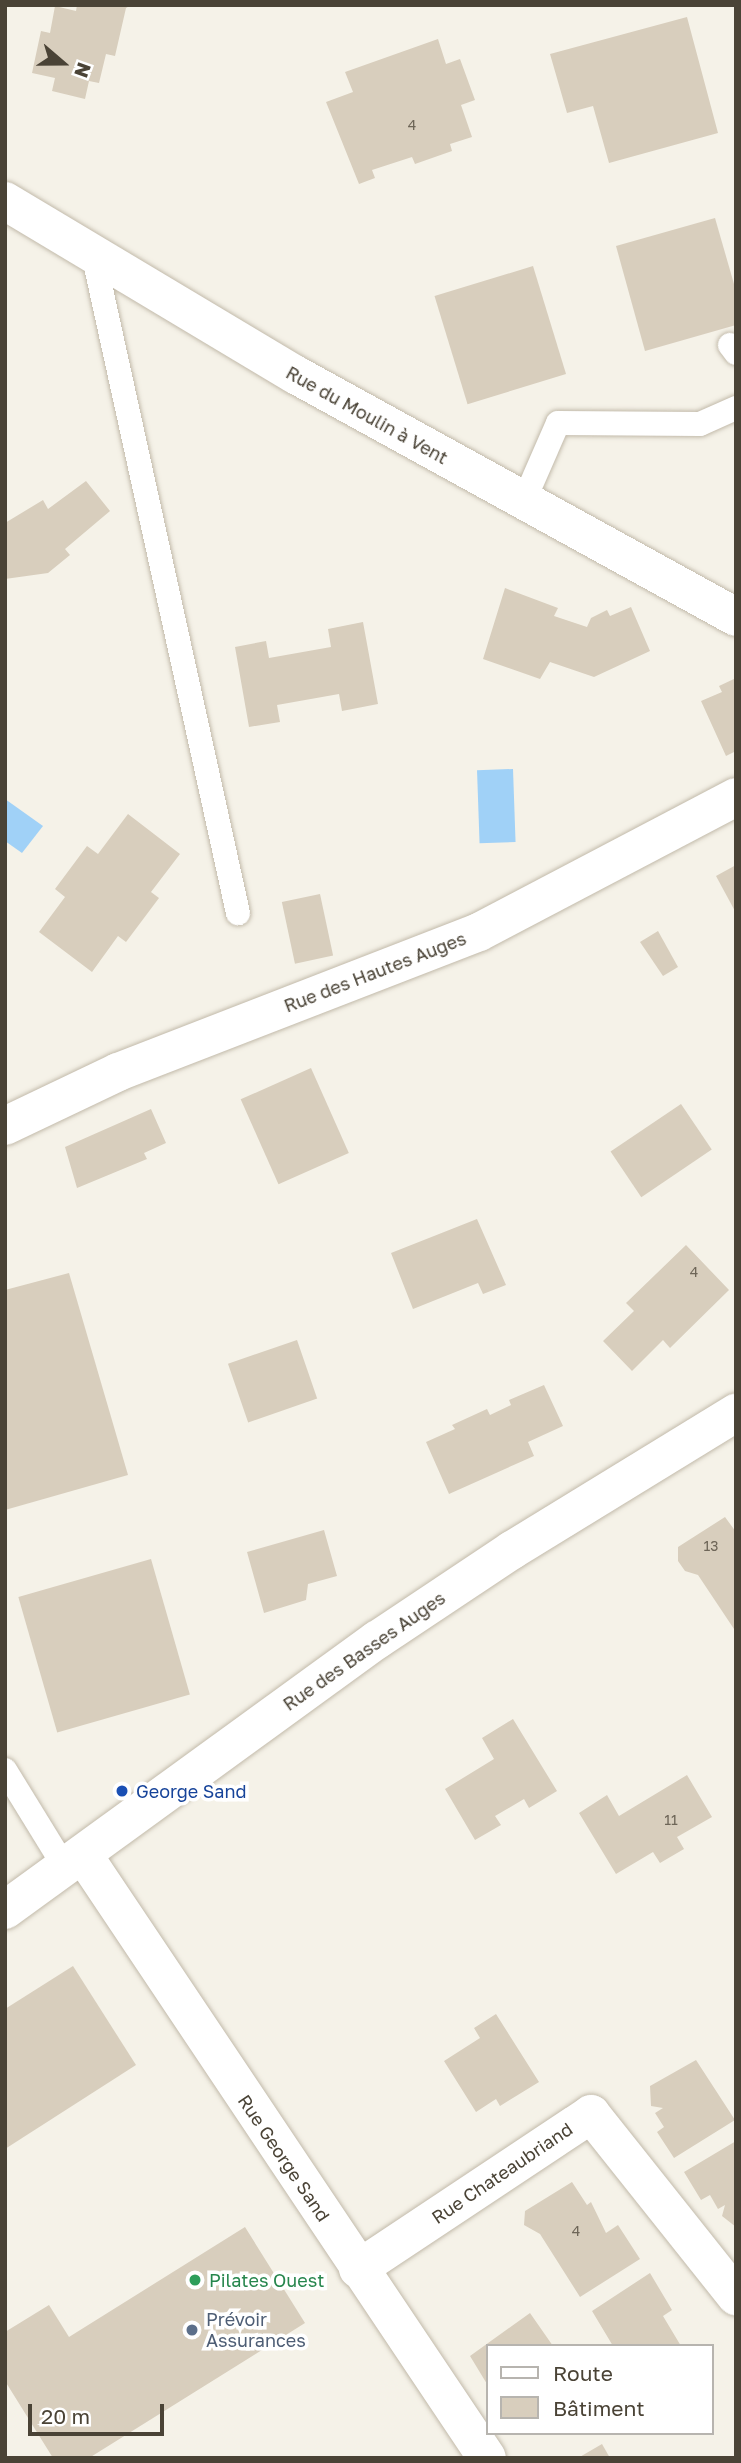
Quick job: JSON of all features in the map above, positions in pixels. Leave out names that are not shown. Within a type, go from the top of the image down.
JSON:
[{"type":"street","name":"Rue du Moulin à Vent","points":[[5,201],[296,375],[523,503],[736,617]]},
{"type":"street","name":"Rue des Hautes Auges","points":[[5,1126],[118,1072],[479,932],[736,797]]},
{"type":"street","name":"Rue des Basses Auges","points":[[5,1910],[75,1863],[377,1640],[512,1550],[734,1417]]},
{"type":"street","name":"Rue George Sand","points":[[75,1863],[487,2458]]},
{"type":"street","name":"Rue Chateaubriand","points":[[358,2269],[591,2114],[732,2284]]},
{"type":"lane","points":[[93,253],[238,913]]},
{"type":"lane","points":[[523,503],[558,423],[700,424],[736,408]]},
{"type":"lane","points":[[5,1770],[75,1863]]},
{"type":"water","points":[[513,769],[516,842],[480,843],[477,770]]},
{"type":"water","points":[[5,799],[43,826],[22,853],[5,841]]},
{"type":"building","points":[[77,5],[131,5],[126,8],[115,56],[106,54],[99,83],[89,81],[85,99],[52,91],[55,78],[32,73],[41,31],[50,33],[55,6],[76,11]]},
{"type":"building","points":[[687,17],[718,133],[609,163],[593,106],[567,113],[550,54]]},
{"type":"building","points":[[438,39],[446,64],[460,59],[475,100],[461,105],[472,137],[450,144],[452,151],[415,164],[412,157],[372,170],[375,178],[359,184],[326,102],[353,92],[345,72]]},
{"type":"building","points":[[715,218],[736,291],[736,325],[645,351],[616,246]]},
{"type":"building","points":[[533,266],[566,374],[468,404],[435,296]]},
{"type":"building","points":[[86,481],[110,511],[65,549],[70,555],[48,573],[5,579],[5,523],[43,500],[48,509]]},
{"type":"building","points":[[505,588],[558,608],[554,616],[587,627],[591,618],[607,610],[610,616],[631,607],[650,651],[594,677],[550,662],[540,679],[483,659]]},
{"type":"building","points":[[363,622],[378,704],[342,711],[339,694],[277,705],[280,722],[249,727],[235,647],[266,641],[269,658],[331,647],[328,629]]},
{"type":"building","points":[[736,678],[736,751],[726,756],[701,701],[722,692],[719,686]]},
{"type":"building","points":[[128,814],[180,854],[151,892],[159,898],[126,942],[118,936],[92,972],[39,932],[65,897],[55,889],[87,846],[98,854]]},
{"type":"building","points":[[736,865],[736,913],[716,876]]},
{"type":"building","points":[[320,894],[333,956],[295,964],[282,902]]},
{"type":"building","points":[[658,931],[678,967],[663,976],[640,942]]},
{"type":"building","points":[[311,1068],[349,1153],[278,1184],[241,1099]]},
{"type":"building","points":[[681,1104],[712,1150],[641,1197],[611,1152]]},
{"type":"building","points":[[151,1109],[166,1143],[144,1153],[147,1159],[77,1188],[65,1147]]},
{"type":"building","points":[[477,1219],[506,1285],[483,1294],[478,1283],[413,1309],[391,1253]]},
{"type":"building","points":[[686,1245],[729,1290],[670,1348],[663,1340],[632,1371],[603,1341],[634,1311],[626,1303]]},
{"type":"building","points":[[69,1273],[128,1475],[5,1510],[5,1290]]},
{"type":"building","points":[[297,1340],[317,1399],[248,1422],[228,1364]]},
{"type":"building","points":[[544,1385],[563,1426],[528,1442],[534,1456],[449,1494],[426,1442],[455,1429],[452,1425],[487,1409],[490,1415],[511,1405],[509,1400]]},
{"type":"building","points":[[725,1517],[736,1532],[736,1632],[698,1575],[685,1571],[678,1561],[678,1547]]},
{"type":"building","points":[[324,1530],[337,1576],[308,1584],[306,1600],[264,1613],[247,1552]]},
{"type":"building","points":[[151,1559],[190,1695],[57,1733],[18,1597]]},
{"type":"building","points":[[513,1719],[557,1791],[529,1808],[524,1799],[495,1816],[501,1825],[475,1840],[445,1789],[494,1759],[482,1738]]},
{"type":"building","points":[[687,1775],[712,1817],[677,1837],[684,1849],[660,1863],[653,1852],[616,1874],[579,1813],[607,1795],[619,1816]]},
{"type":"building","points":[[73,1966],[136,2065],[5,2149],[5,2009]]},
{"type":"building","points":[[496,2014],[539,2082],[500,2106],[496,2099],[476,2112],[444,2061],[480,2038],[474,2028]]},
{"type":"building","points":[[696,2060],[735,2120],[674,2158],[657,2132],[664,2127],[655,2113],[663,2108],[651,2106],[650,2086]]},
{"type":"building","points":[[736,2141],[736,2227],[722,2216],[725,2205],[718,2209],[710,2195],[701,2200],[684,2172]]},
{"type":"building","points":[[572,2182],[587,2205],[591,2202],[606,2233],[618,2225],[640,2259],[580,2297],[540,2234],[524,2225],[525,2211]]},
{"type":"building","points":[[245,2227],[305,2323],[89,2458],[53,2458],[5,2381],[5,2332],[49,2305],[69,2337]]},
{"type":"building","points":[[650,2273],[672,2310],[663,2316],[680,2344],[612,2344],[592,2311]]},
{"type":"building","points":[[530,2313],[552,2344],[487,2344]]},
{"type":"building","points":[[486,2345],[486,2382],[470,2356]]},
{"type":"building","points":[[602,2444],[610,2458],[578,2458]]},
{"type":"place","name":"George Sand","points":[[122,1791]]},
{"type":"place","name":"Pilates Ouest","points":[[195,2280]]},
{"type":"place","name":"Prévoir Assurances","points":[[192,2330]]}]
